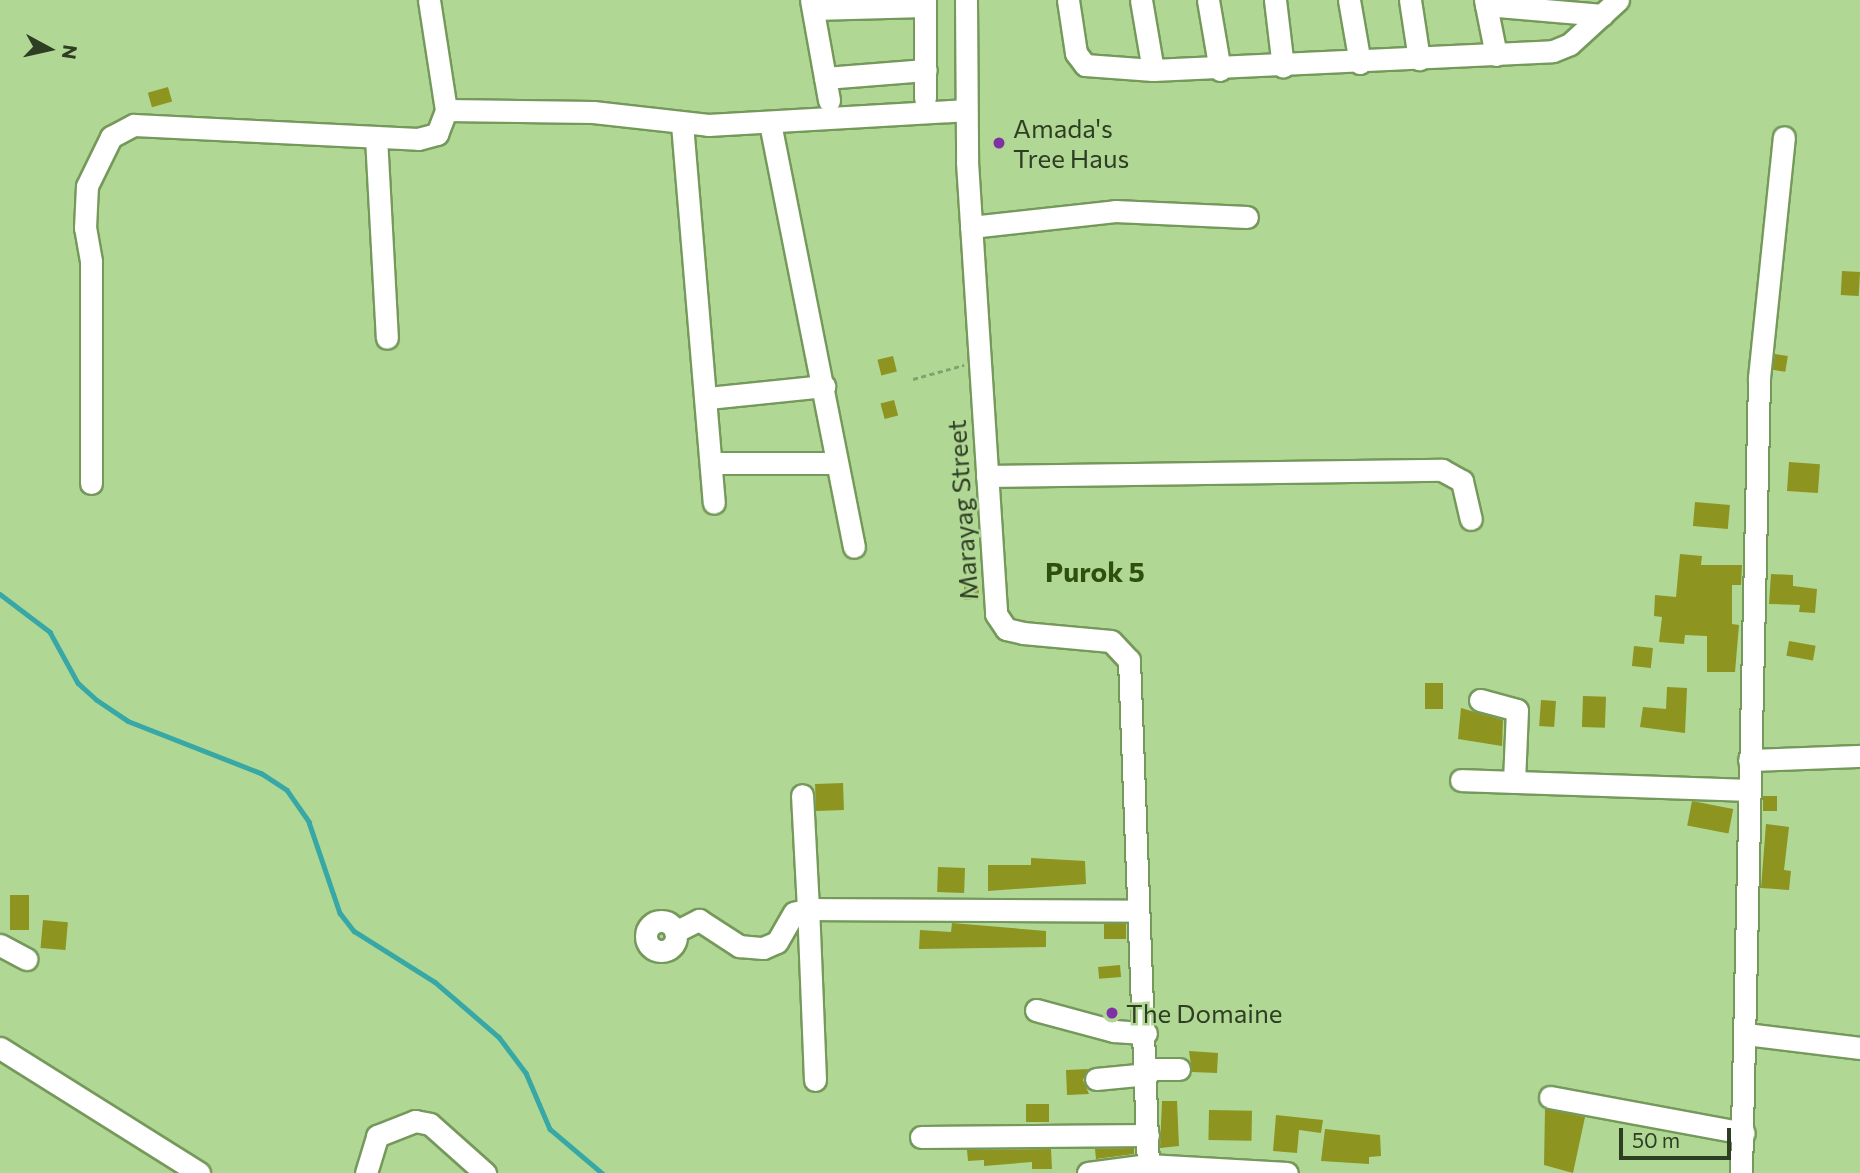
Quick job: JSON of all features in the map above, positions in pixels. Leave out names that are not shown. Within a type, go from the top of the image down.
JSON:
[{"type":"street","points":[[91,483],[91,261],[85,228],[88,186],[111,137],[134,124],[376,137],[437,134],[446,110],[429,0]]},
{"type":"street","name":"Marayag Street","points":[[966,0],[965,110],[993,596],[1006,629],[1111,640],[1129,660],[1138,911],[1146,1032],[1148,1165]]},
{"type":"street","points":[[1068,0],[1076,53],[1085,65],[1153,70],[1220,70],[1553,51],[1611,8]]},
{"type":"street","points":[[1141,0],[1153,70]]},
{"type":"street","points":[[1208,0],[1220,70]]},
{"type":"street","points":[[1275,0],[1283,67]]},
{"type":"street","points":[[1349,0],[1360,63]]},
{"type":"street","points":[[1410,0],[1419,59]]},
{"type":"street","points":[[1496,55],[1486,2],[1611,8]]},
{"type":"street","points":[[829,100],[812,5],[925,3],[925,98]]},
{"type":"street","points":[[825,78],[926,70]]},
{"type":"street","points":[[446,110],[593,112],[681,124],[770,123],[965,110]]},
{"type":"street","points":[[770,123],[854,547]]},
{"type":"street","points":[[681,124],[708,398],[714,503]]},
{"type":"street","points":[[376,137],[387,338]]},
{"type":"street","points":[[1741,1173],[1759,378],[1784,137]]},
{"type":"street","points":[[971,227],[1115,211],[1247,217]]},
{"type":"street","points":[[708,398],[824,386]]},
{"type":"street","points":[[711,463],[838,463]]},
{"type":"street","points":[[987,476],[1442,470],[1462,481],[1471,519]]},
{"type":"street","points":[[1480,700],[1517,710],[1514,782]]},
{"type":"street","points":[[1749,760],[1860,756]]},
{"type":"street","points":[[1461,780],[1748,790]]},
{"type":"street","points":[[802,795],[815,1080]]},
{"type":"street","points":[[675,932],[699,920],[739,946],[763,948],[777,942],[794,913],[808,909],[1138,911]]},
{"type":"street","points":[[0,945],[26,959]]},
{"type":"street","points":[[1036,1010],[1105,1030],[1146,1032]]},
{"type":"street","points":[[1746,1034],[1860,1048]]},
{"type":"street","points":[[0,1048],[199,1173]]},
{"type":"street","points":[[1096,1079],[1179,1069]]},
{"type":"street","points":[[1550,1097],[1744,1133]]},
{"type":"street","points":[[366,1173],[377,1136],[415,1121],[430,1125],[485,1173]]},
{"type":"street","points":[[920,1137],[1149,1135]]},
{"type":"street","points":[[1088,1173],[1148,1165],[1287,1173]]},
{"type":"path","points":[[913,379],[981,361]]},
{"type":"building","points":[[168,87],[172,101],[152,107],[148,93]]},
{"type":"building","points":[[1842,271],[1860,272],[1859,296],[1841,295]]},
{"type":"building","points":[[1775,354],[1788,356],[1785,372],[1772,370]]},
{"type":"building","points":[[893,356],[897,372],[881,375],[877,360]]},
{"type":"building","points":[[894,400],[898,415],[885,419],[880,404]]},
{"type":"building","points":[[1789,462],[1820,464],[1818,493],[1787,491]]},
{"type":"building","points":[[1695,502],[1730,505],[1728,529],[1693,526]]},
{"type":"building","points":[[1680,554],[1702,556],[1701,565],[1742,565],[1741,585],[1732,585],[1732,624],[1739,625],[1735,672],[1707,672],[1707,636],[1685,635],[1684,644],[1659,642],[1662,617],[1654,616],[1655,595],[1676,597]]},
{"type":"building","points":[[1771,574],[1793,575],[1793,586],[1817,589],[1815,613],[1799,612],[1800,605],[1769,604]]},
{"type":"building","points":[[964,586],[979,586],[979,600],[964,600]]},
{"type":"building","points":[[1789,641],[1816,646],[1813,660],[1786,656]]},
{"type":"building","points":[[1634,646],[1653,648],[1651,668],[1632,666]]},
{"type":"building","points":[[1425,683],[1443,683],[1443,709],[1425,709]]},
{"type":"building","points":[[1667,687],[1687,688],[1685,733],[1640,727],[1643,707],[1666,709]]},
{"type":"building","points":[[1583,696],[1606,697],[1605,728],[1582,727]]},
{"type":"building","points":[[1541,700],[1556,701],[1554,727],[1539,726]]},
{"type":"building","points":[[1461,708],[1503,720],[1502,746],[1458,739]]},
{"type":"building","points":[[843,783],[844,810],[816,811],[815,784]]},
{"type":"building","points":[[1763,796],[1777,796],[1777,811],[1763,811]]},
{"type":"building","points":[[1692,801],[1733,809],[1728,834],[1687,826]]},
{"type":"building","points":[[1766,824],[1789,827],[1784,870],[1791,871],[1789,890],[1761,888]]},
{"type":"building","points":[[1031,858],[1085,861],[1086,884],[988,891],[988,865],[1031,865]]},
{"type":"building","points":[[938,867],[965,868],[964,893],[937,892]]},
{"type":"building","points":[[10,895],[29,895],[29,930],[10,930]]},
{"type":"building","points":[[43,920],[68,922],[65,950],[41,948]]},
{"type":"building","points":[[952,923],[1046,931],[1046,947],[919,949],[920,930],[951,932]]},
{"type":"building","points":[[1104,924],[1126,924],[1126,939],[1104,939]]},
{"type":"building","points":[[1120,965],[1121,977],[1099,979],[1098,967]]},
{"type":"building","points":[[1189,1051],[1218,1053],[1217,1073],[1192,1072]]},
{"type":"building","points":[[1088,1069],[1083,1080],[1089,1094],[1067,1095],[1066,1070]]},
{"type":"building","points":[[1162,1101],[1177,1101],[1179,1146],[1160,1148]]},
{"type":"building","points":[[1026,1104],[1049,1104],[1049,1122],[1026,1122]]},
{"type":"building","points":[[1545,1109],[1585,1117],[1573,1173],[1544,1165]]},
{"type":"building","points":[[1209,1110],[1252,1111],[1251,1141],[1208,1140]]},
{"type":"building","points":[[1276,1115],[1323,1120],[1321,1133],[1299,1130],[1297,1153],[1273,1151]]},
{"type":"building","points":[[1325,1129],[1380,1135],[1381,1156],[1369,1157],[1369,1164],[1321,1161]]},
{"type":"building","points":[[1134,1148],[1134,1154],[1096,1159],[1095,1149]]},
{"type":"building","points":[[1051,1149],[1052,1169],[1032,1169],[1032,1162],[984,1166],[984,1160],[968,1161],[967,1150]]},
{"type":"waterway","points":[[0,594],[50,632],[78,683],[97,700],[128,721],[261,773],[287,790],[309,822],[340,913],[354,931],[435,982],[499,1037],[526,1073],[550,1129],[602,1173]]},
{"type":"place","name":"Amada's Tree Haus","points":[[999,143]]},
{"type":"place","name":"The Domaine","points":[[1112,1013]]},
{"type":"district","name":"Purok 5","points":[[1095,571]]}]
